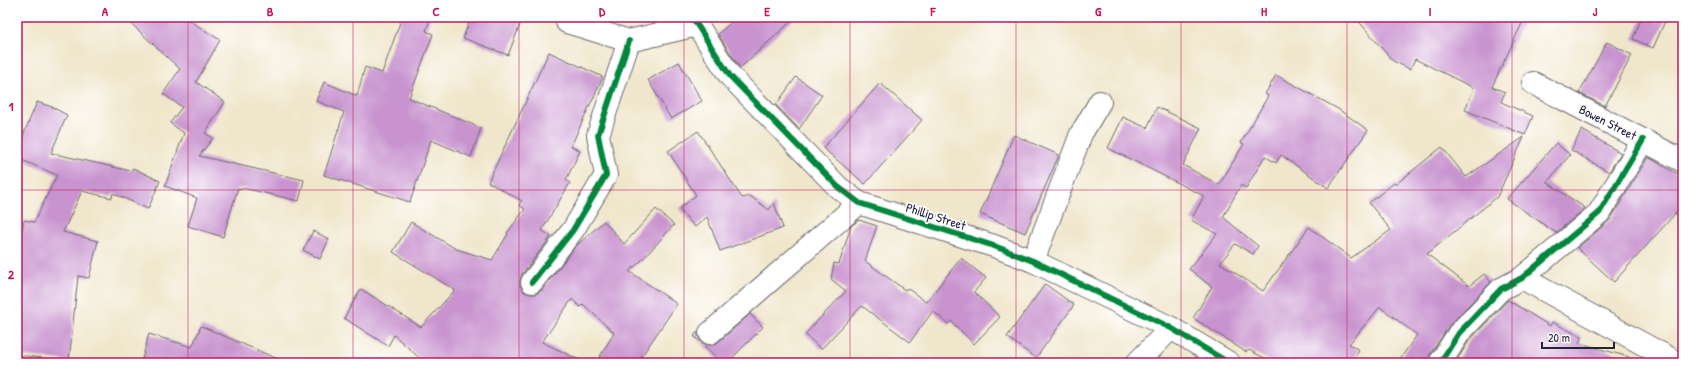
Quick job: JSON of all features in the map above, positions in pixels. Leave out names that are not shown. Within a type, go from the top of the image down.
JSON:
[{"type":"street","points":[[567,22],[629,40],[695,21]]},
{"type":"street","name":"Phillip Street","points":[[695,21],[730,76],[838,187],[859,203],[994,246],[1033,262],[1172,328],[1229,363]]},
{"type":"street","points":[[532,282],[573,230],[606,175],[598,134],[629,40]]},
{"type":"street","name":"Bowen Street","points":[[1533,83],[1683,161]]},
{"type":"street","points":[[1033,262],[1081,134],[1100,102]]},
{"type":"street","points":[[1440,363],[1459,333],[1501,289],[1522,278],[1599,213],[1643,140]]},
{"type":"street","points":[[710,333],[859,203]]},
{"type":"street","points":[[1522,278],[1678,363]]},
{"type":"street","points":[[1137,363],[1172,328]]},
{"type":"building","points":[[124,17],[184,17],[220,40],[196,82],[225,102],[205,133],[213,138],[199,156],[304,180],[299,201],[238,188],[223,237],[188,226],[197,198],[165,186],[184,133],[170,123],[182,107],[163,94],[180,69]]},
{"type":"building","points":[[402,17],[431,17],[426,31],[433,34],[409,98],[481,128],[471,157],[431,140],[410,202],[324,175],[344,112],[316,101],[324,82],[357,96],[365,67],[382,73]]},
{"type":"building","points":[[471,17],[523,17],[508,55],[463,38]]},
{"type":"building","points":[[737,17],[796,17],[740,68],[718,34]]},
{"type":"building","points":[[1355,17],[1525,17],[1492,87],[1505,92],[1501,102],[1533,116],[1525,135],[1465,110],[1474,88],[1415,59],[1410,69],[1393,61]]},
{"type":"building","points":[[1642,17],[1667,17],[1653,48],[1633,39]]},
{"type":"building","points":[[1607,42],[1632,55],[1605,106],[1579,93]]},
{"type":"building","points":[[549,52],[603,77],[571,146],[580,151],[566,180],[570,183],[542,230],[551,237],[522,274],[520,286],[524,292],[530,294],[536,294],[542,290],[574,248],[604,221],[624,244],[656,209],[674,225],[640,262],[629,271],[677,304],[637,363],[596,363],[614,333],[583,304],[580,307],[572,299],[542,342],[586,363],[425,363],[394,335],[388,346],[344,318],[361,289],[421,327],[455,290],[393,252],[411,222],[456,249],[492,260],[508,234],[507,233],[525,209],[519,205],[522,201],[488,182]]},
{"type":"building","points":[[679,62],[702,101],[671,119],[648,80]]},
{"type":"building","points":[[1276,75],[1338,109],[1368,130],[1328,188],[1281,155],[1276,163],[1265,156],[1246,188],[1241,185],[1223,217],[1258,246],[1253,254],[1235,244],[1220,263],[1263,291],[1309,227],[1351,258],[1391,230],[1369,203],[1395,182],[1396,184],[1442,147],[1466,177],[1524,137],[1497,197],[1427,254],[1469,286],[1484,274],[1491,282],[1449,326],[1429,356],[1428,363],[1397,363],[1417,335],[1380,307],[1349,344],[1359,350],[1352,363],[1274,363],[1249,350],[1246,352],[1193,318],[1212,287],[1189,269],[1217,234],[1191,220],[1204,196],[1108,148],[1123,117],[1147,128],[1157,107],[1201,128],[1183,165],[1219,185],[1244,144],[1241,143],[1268,96],[1265,94]]},
{"type":"building","points":[[796,77],[822,95],[799,129],[776,105]]},
{"type":"building","points":[[880,83],[922,120],[865,184],[823,148]]},
{"type":"building","points":[[37,102],[52,107],[67,115],[51,153],[131,171],[133,168],[160,181],[148,209],[113,193],[112,198],[82,191],[63,232],[98,241],[89,278],[78,276],[69,361],[17,355],[17,258],[24,220],[34,222],[57,175],[17,158],[17,145],[19,145]]},
{"type":"building","points":[[1582,130],[1621,153],[1609,172],[1571,150]]},
{"type":"building","points":[[698,131],[742,198],[750,196],[769,210],[774,203],[783,228],[720,251],[707,217],[695,227],[679,209],[696,195],[668,151]]},
{"type":"building","points":[[1014,135],[1059,155],[1025,233],[980,214]]},
{"type":"building","points":[[1556,143],[1570,155],[1547,182],[1585,208],[1556,233],[1507,199]]},
{"type":"building","points":[[1648,157],[1683,177],[1683,205],[1614,282],[1577,248],[1610,220]]},
{"type":"building","points":[[859,220],[877,226],[865,261],[905,290],[907,288],[926,302],[961,258],[986,278],[974,292],[1000,317],[974,344],[951,321],[948,324],[933,311],[910,342],[862,306],[821,349],[805,334],[846,291],[831,279],[834,263],[839,264],[851,226]]},
{"type":"building","points":[[313,231],[329,239],[320,259],[303,250]]},
{"type":"building","points":[[1045,284],[1074,305],[1036,358],[1007,337]]},
{"type":"building","points":[[1508,300],[1550,326],[1552,322],[1582,337],[1579,343],[1629,357],[1628,363],[1455,363],[1469,341]]},
{"type":"building","points":[[750,314],[763,327],[727,363],[722,363],[694,336],[698,331],[698,336],[701,341],[706,345],[713,345]]},
{"type":"building","points":[[201,326],[287,363],[141,363],[149,334],[192,347]]},
{"type":"cycle path","points":[[692,17],[730,76],[838,187],[859,203],[994,246],[1033,261],[1171,328],[1229,363]]},
{"type":"cycle path","points":[[532,282],[573,230],[606,175],[598,135],[629,41]]},
{"type":"cycle path","points":[[1440,363],[1459,333],[1501,289],[1522,278],[1599,213],[1643,140]]}]
